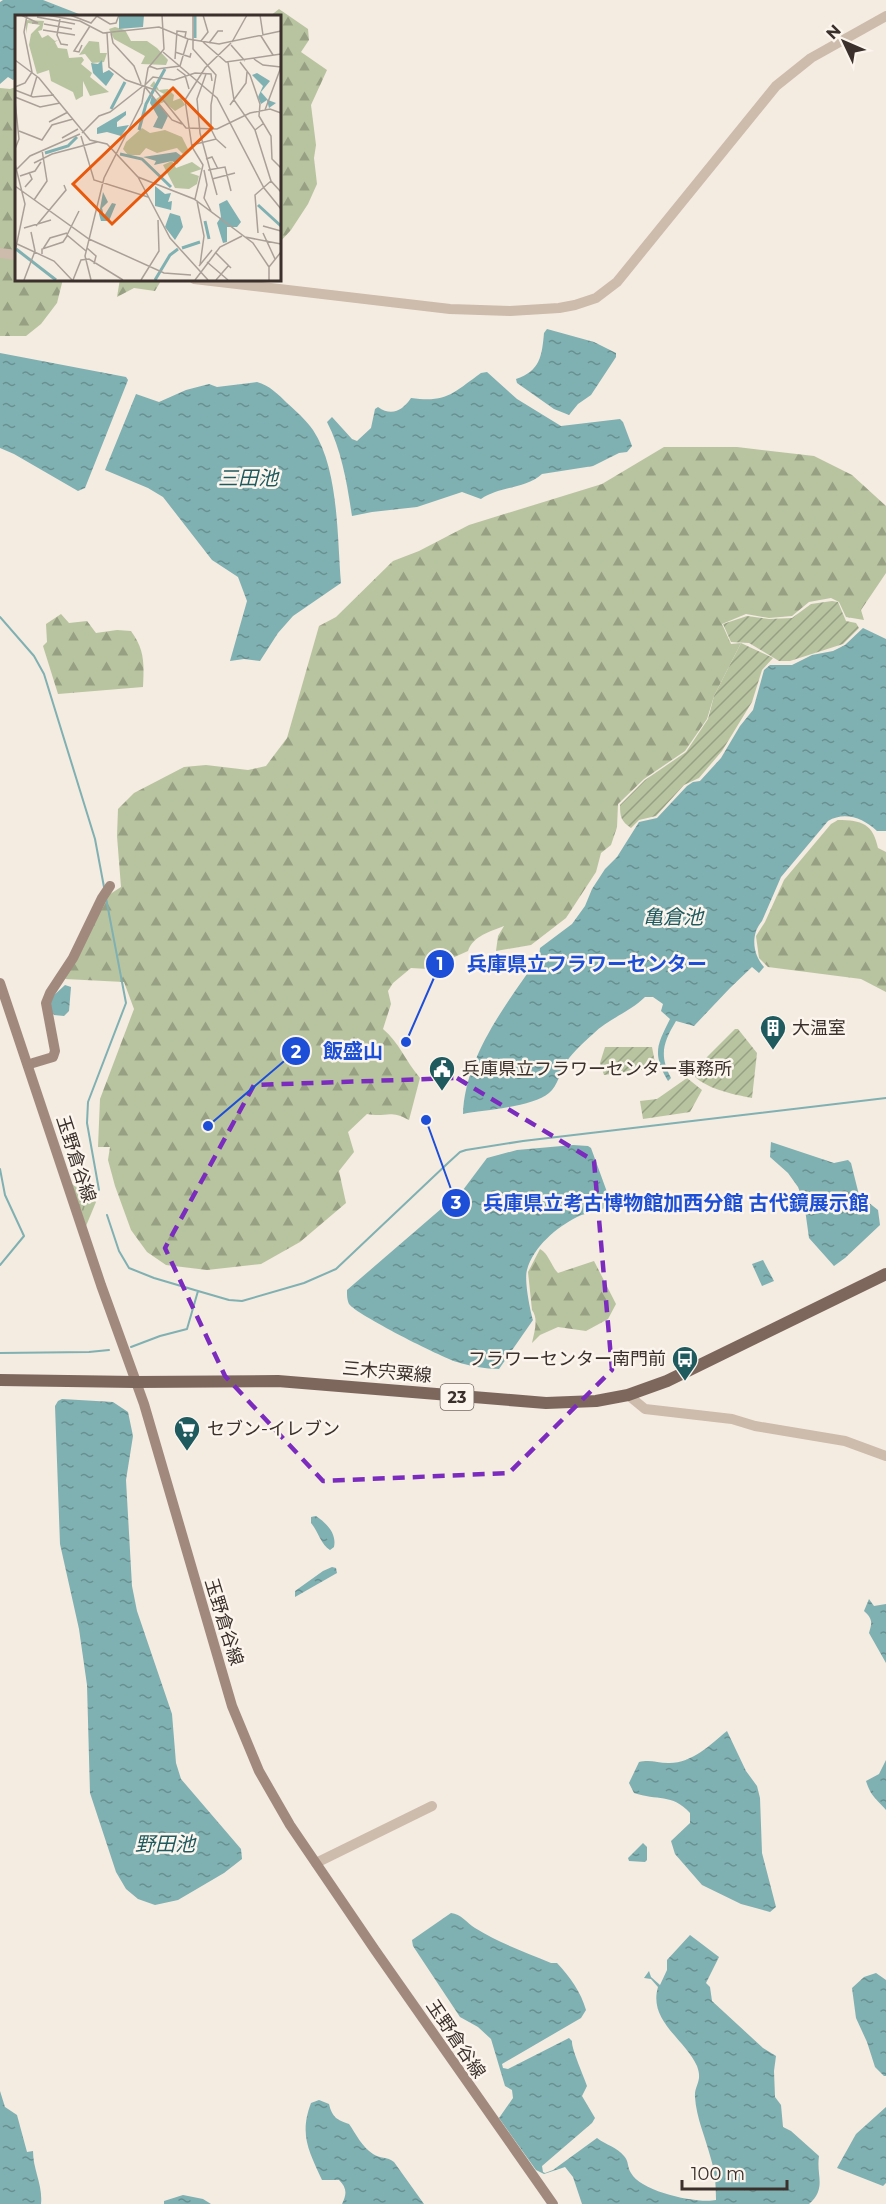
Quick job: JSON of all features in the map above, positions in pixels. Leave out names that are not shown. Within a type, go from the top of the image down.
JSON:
[{"type":"main road","points":[[33,1064],[53,1057],[55,1051],[45,1003],[73,958],[110,886]]},
{"type":"main road","name":"玉野倉谷線","points":[[0,983],[144,1404],[232,1706],[259,1771],[290,1825],[454,2065],[553,2204]]},
{"type":"main road","name":"三木宍粟線","points":[[0,1380],[278,1381],[546,1403],[596,1401],[628,1395],[667,1381],[886,1274]]},
{"type":"street","points":[[203,280],[450,309],[559,308],[596,298],[617,282],[776,86],[811,58],[886,16]]},
{"type":"street","points":[[0,253],[15,255]]},
{"type":"street","points":[[628,1395],[645,1409],[732,1419],[755,1426],[845,1441],[886,1456]]},
{"type":"street","points":[[316,1863],[432,1806]]},
{"type":"highlighted area","points":[[457,1078],[594,1161],[612,1370],[509,1473],[323,1481],[225,1376],[165,1248],[254,1085]]},
{"type":"green space","points":[[279,9],[308,29],[309,40],[301,52],[327,70],[311,105],[316,145],[314,158],[317,184],[308,204],[280,242],[280,15],[271,15]]},
{"type":"green space","points":[[15,87],[15,280],[63,280],[57,303],[41,324],[26,336],[0,336],[0,88]]},
{"type":"green space","points":[[120,280],[161,280],[155,291],[134,288],[117,297]]},
{"type":"green space","points":[[664,447],[737,447],[814,456],[852,475],[886,506],[886,573],[861,610],[864,620],[846,617],[839,602],[831,598],[809,602],[792,616],[769,618],[746,614],[722,624],[731,644],[741,643],[714,696],[707,719],[685,751],[644,779],[618,804],[617,827],[611,845],[601,853],[596,872],[566,918],[531,945],[496,951],[498,936],[504,926],[488,932],[474,941],[468,951],[450,959],[445,958],[441,951],[430,957],[432,962],[428,969],[411,968],[393,983],[388,991],[391,1004],[383,1029],[394,1040],[420,1078],[409,1120],[392,1114],[367,1114],[348,1132],[354,1152],[339,1171],[346,1203],[300,1242],[261,1264],[207,1270],[166,1265],[147,1252],[131,1230],[108,1160],[110,1147],[98,1147],[100,1099],[134,1009],[124,982],[65,979],[104,898],[121,887],[117,836],[118,809],[134,793],[184,767],[206,765],[248,770],[266,766],[287,738],[319,626],[336,617],[393,561],[419,551],[469,525],[602,484]]},
{"type":"green space","points":[[838,602],[846,621],[856,623],[859,628],[843,644],[790,661],[779,661],[749,643],[731,642],[723,624],[747,616],[769,619],[792,618],[811,604]]},
{"type":"green space","points":[[61,614],[69,623],[87,621],[96,633],[131,631],[143,658],[143,687],[58,694],[43,646],[47,642],[46,624]]},
{"type":"green space","points":[[741,643],[773,658],[762,670],[752,702],[722,751],[699,778],[684,785],[656,816],[639,820],[631,828],[622,818],[620,805],[645,780],[686,752],[708,719],[714,696]]},
{"type":"green space","points":[[838,820],[854,821],[865,825],[873,834],[878,848],[886,852],[886,992],[861,979],[768,967],[759,958],[756,936],[784,880],[831,824]]},
{"type":"green space","points":[[735,1029],[738,1029],[757,1053],[752,1098],[711,1087],[691,1073]]},
{"type":"green space","points":[[605,1047],[652,1047],[656,1068],[604,1075],[600,1063]]},
{"type":"green space","points":[[687,1078],[702,1090],[690,1112],[643,1119],[640,1101],[657,1099]]},
{"type":"green space","points":[[72,1184],[96,1202],[86,1226]]},
{"type":"green space","points":[[540,1249],[558,1273],[594,1261],[616,1304],[608,1319],[586,1331],[558,1327],[540,1335],[532,1343],[536,1322],[532,1310],[528,1272]]},
{"type":"water","points":[[3,0],[43,0],[81,15],[15,15],[15,79],[8,77],[0,84],[0,2]]},
{"type":"water","points":[[547,329],[594,342],[616,353],[616,357],[591,395],[578,404],[569,415],[554,409],[517,383],[516,379],[530,372],[538,362],[544,333]]},
{"type":"water","points":[[0,353],[126,377],[128,380],[85,488],[78,491],[0,448]]},
{"type":"water","points":[[487,372],[517,399],[561,426],[620,419],[632,446],[627,452],[619,453],[593,466],[542,474],[528,482],[481,499],[462,492],[417,507],[352,516],[340,456],[327,422],[332,417],[352,439],[357,441],[371,428],[375,409],[378,407],[392,412],[401,409],[411,398],[442,398],[481,373]]},
{"type":"water","name":"三田池","points":[[257,382],[274,391],[301,416],[313,430],[322,446],[328,464],[335,504],[341,583],[293,616],[278,633],[260,661],[244,659],[230,661],[247,601],[238,577],[212,560],[163,497],[148,488],[105,470],[136,394],[159,402],[186,390],[209,384],[217,387]]},
{"type":"water","name":"亀倉池","points":[[863,628],[886,639],[886,831],[877,831],[854,817],[834,818],[828,821],[781,877],[758,927],[754,945],[757,957],[764,967],[759,973],[752,967],[694,1026],[676,1021],[664,1049],[665,1062],[671,1078],[668,1081],[660,1064],[658,1050],[670,1019],[661,1011],[663,1004],[653,997],[645,997],[599,1029],[579,1047],[567,1061],[555,1086],[542,1098],[520,1105],[463,1114],[471,1071],[479,1051],[501,1012],[539,957],[540,948],[572,924],[585,906],[592,889],[605,869],[617,857],[639,822],[657,818],[687,786],[700,781],[721,758],[740,726],[753,710],[764,670],[770,665],[792,665],[812,655],[833,651],[845,645]]},
{"type":"water","points":[[65,985],[71,987],[69,1011],[64,1016],[54,1015],[51,1011],[51,998]]},
{"type":"water","points":[[771,1142],[834,1163],[848,1160],[851,1163],[859,1195],[878,1210],[880,1225],[834,1266],[809,1238],[804,1202],[798,1187],[788,1173],[770,1157]]},
{"type":"water","points":[[573,1145],[591,1148],[611,1203],[604,1209],[569,1221],[547,1239],[535,1253],[526,1275],[533,1320],[499,1369],[472,1366],[448,1359],[382,1326],[349,1304],[347,1290],[463,1190],[487,1158],[517,1150]]},
{"type":"water","points":[[763,1260],[774,1281],[762,1286],[752,1264]]},
{"type":"water","name":"野田池","points":[[62,1399],[113,1402],[128,1412],[133,1436],[126,1480],[132,1586],[137,1611],[172,1714],[176,1763],[181,1779],[241,1849],[242,1859],[224,1873],[178,1900],[155,1905],[138,1899],[126,1889],[116,1872],[90,1793],[87,1685],[79,1629],[60,1544],[55,1406]]},
{"type":"water","points":[[316,1516],[327,1525],[334,1537],[334,1547],[330,1550],[324,1545],[311,1523],[311,1517]]},
{"type":"water","points":[[332,1567],[336,1568],[337,1573],[295,1597],[295,1591]]},
{"type":"water","points":[[869,1599],[874,1606],[886,1604],[886,1663],[869,1633],[871,1621],[864,1611]]},
{"type":"water","points":[[727,1731],[746,1771],[757,1786],[760,1798],[762,1853],[776,1907],[770,1912],[741,1904],[702,1885],[675,1854],[671,1841],[690,1823],[690,1813],[670,1800],[634,1793],[629,1783],[639,1762],[668,1763],[685,1760],[700,1753]]},
{"type":"water","points":[[886,1760],[886,1810],[872,1794],[866,1781],[879,1774]]},
{"type":"water","points":[[643,1843],[647,1847],[647,1860],[645,1862],[629,1861],[628,1858]]},
{"type":"water","points":[[451,1913],[503,1943],[551,1963],[557,1963],[584,2003],[586,2010],[581,2018],[502,2064],[503,2068],[508,2069],[569,2038],[572,2041],[587,2086],[582,2096],[595,2118],[542,2166],[543,2172],[553,2170],[597,2138],[621,2153],[627,2160],[631,2173],[646,2186],[684,2198],[716,2200],[713,2169],[696,2105],[695,2093],[699,2080],[697,2066],[669,2029],[658,2010],[656,1999],[658,1987],[651,1979],[644,1978],[649,1971],[651,1977],[660,1985],[667,1970],[667,1960],[690,1935],[719,1957],[706,1983],[710,1987],[712,2001],[763,2048],[776,2056],[775,2097],[781,2105],[783,2127],[791,2131],[819,2156],[818,2193],[809,2204],[582,2204],[573,2177],[565,2167],[544,2174],[536,2170],[499,2118],[513,2098],[512,2090],[505,2086],[491,2039],[478,2027],[460,2017],[413,1946],[412,1940]]},
{"type":"water","points":[[876,1973],[886,1980],[886,2076],[875,2067],[856,2018],[852,1988],[864,1977]]},
{"type":"water","points":[[0,2091],[5,2107],[17,2115],[27,2152],[33,2151],[41,2190],[41,2204],[0,2204]]},
{"type":"water","points":[[319,2100],[329,2104],[336,2117],[349,2124],[369,2151],[394,2162],[424,2204],[342,2204],[345,2194],[344,2186],[339,2180],[322,2180],[307,2143],[307,2114],[311,2103]]},
{"type":"water","points":[[886,2107],[886,2183],[883,2186],[837,2168],[856,2134]]},
{"type":"water","points":[[183,2195],[203,2199],[211,2204],[164,2204],[164,2201]]},
{"type":"waterway","points":[[0,617],[34,656],[44,674],[95,839],[104,887]]},
{"type":"waterway","points":[[99,1190],[87,1123],[88,1102],[126,1003],[106,898]]},
{"type":"waterway","points":[[107,1215],[119,1251],[129,1268],[198,1291],[229,1300],[242,1301],[304,1283],[336,1269],[460,1152],[466,1150],[523,1141],[886,1098]]},
{"type":"waterway","points":[[0,1169],[5,1195],[24,1236],[0,1265]]},
{"type":"waterway","points":[[131,1347],[187,1329],[198,1291]]},
{"type":"waterway","points":[[0,1353],[109,1350]]},
{"type":"place","name":"兵庫県立フラワーセンター","points":[[406,1042]]},
{"type":"place","name":"大温室","points":[[773,1051]]},
{"type":"place","name":"兵庫県立フラワーセンター事務所","points":[[442,1092]]},
{"type":"place","name":"兵庫県立考古博物館加西分館 古代鏡展示館","points":[[426,1120]]},
{"type":"place","name":"飯盛山","points":[[208,1126]]},
{"type":"place","name":"フラワーセンター南門前","points":[[685,1382]]},
{"type":"place","name":"セブン-イレブン","points":[[187,1452]]}]
